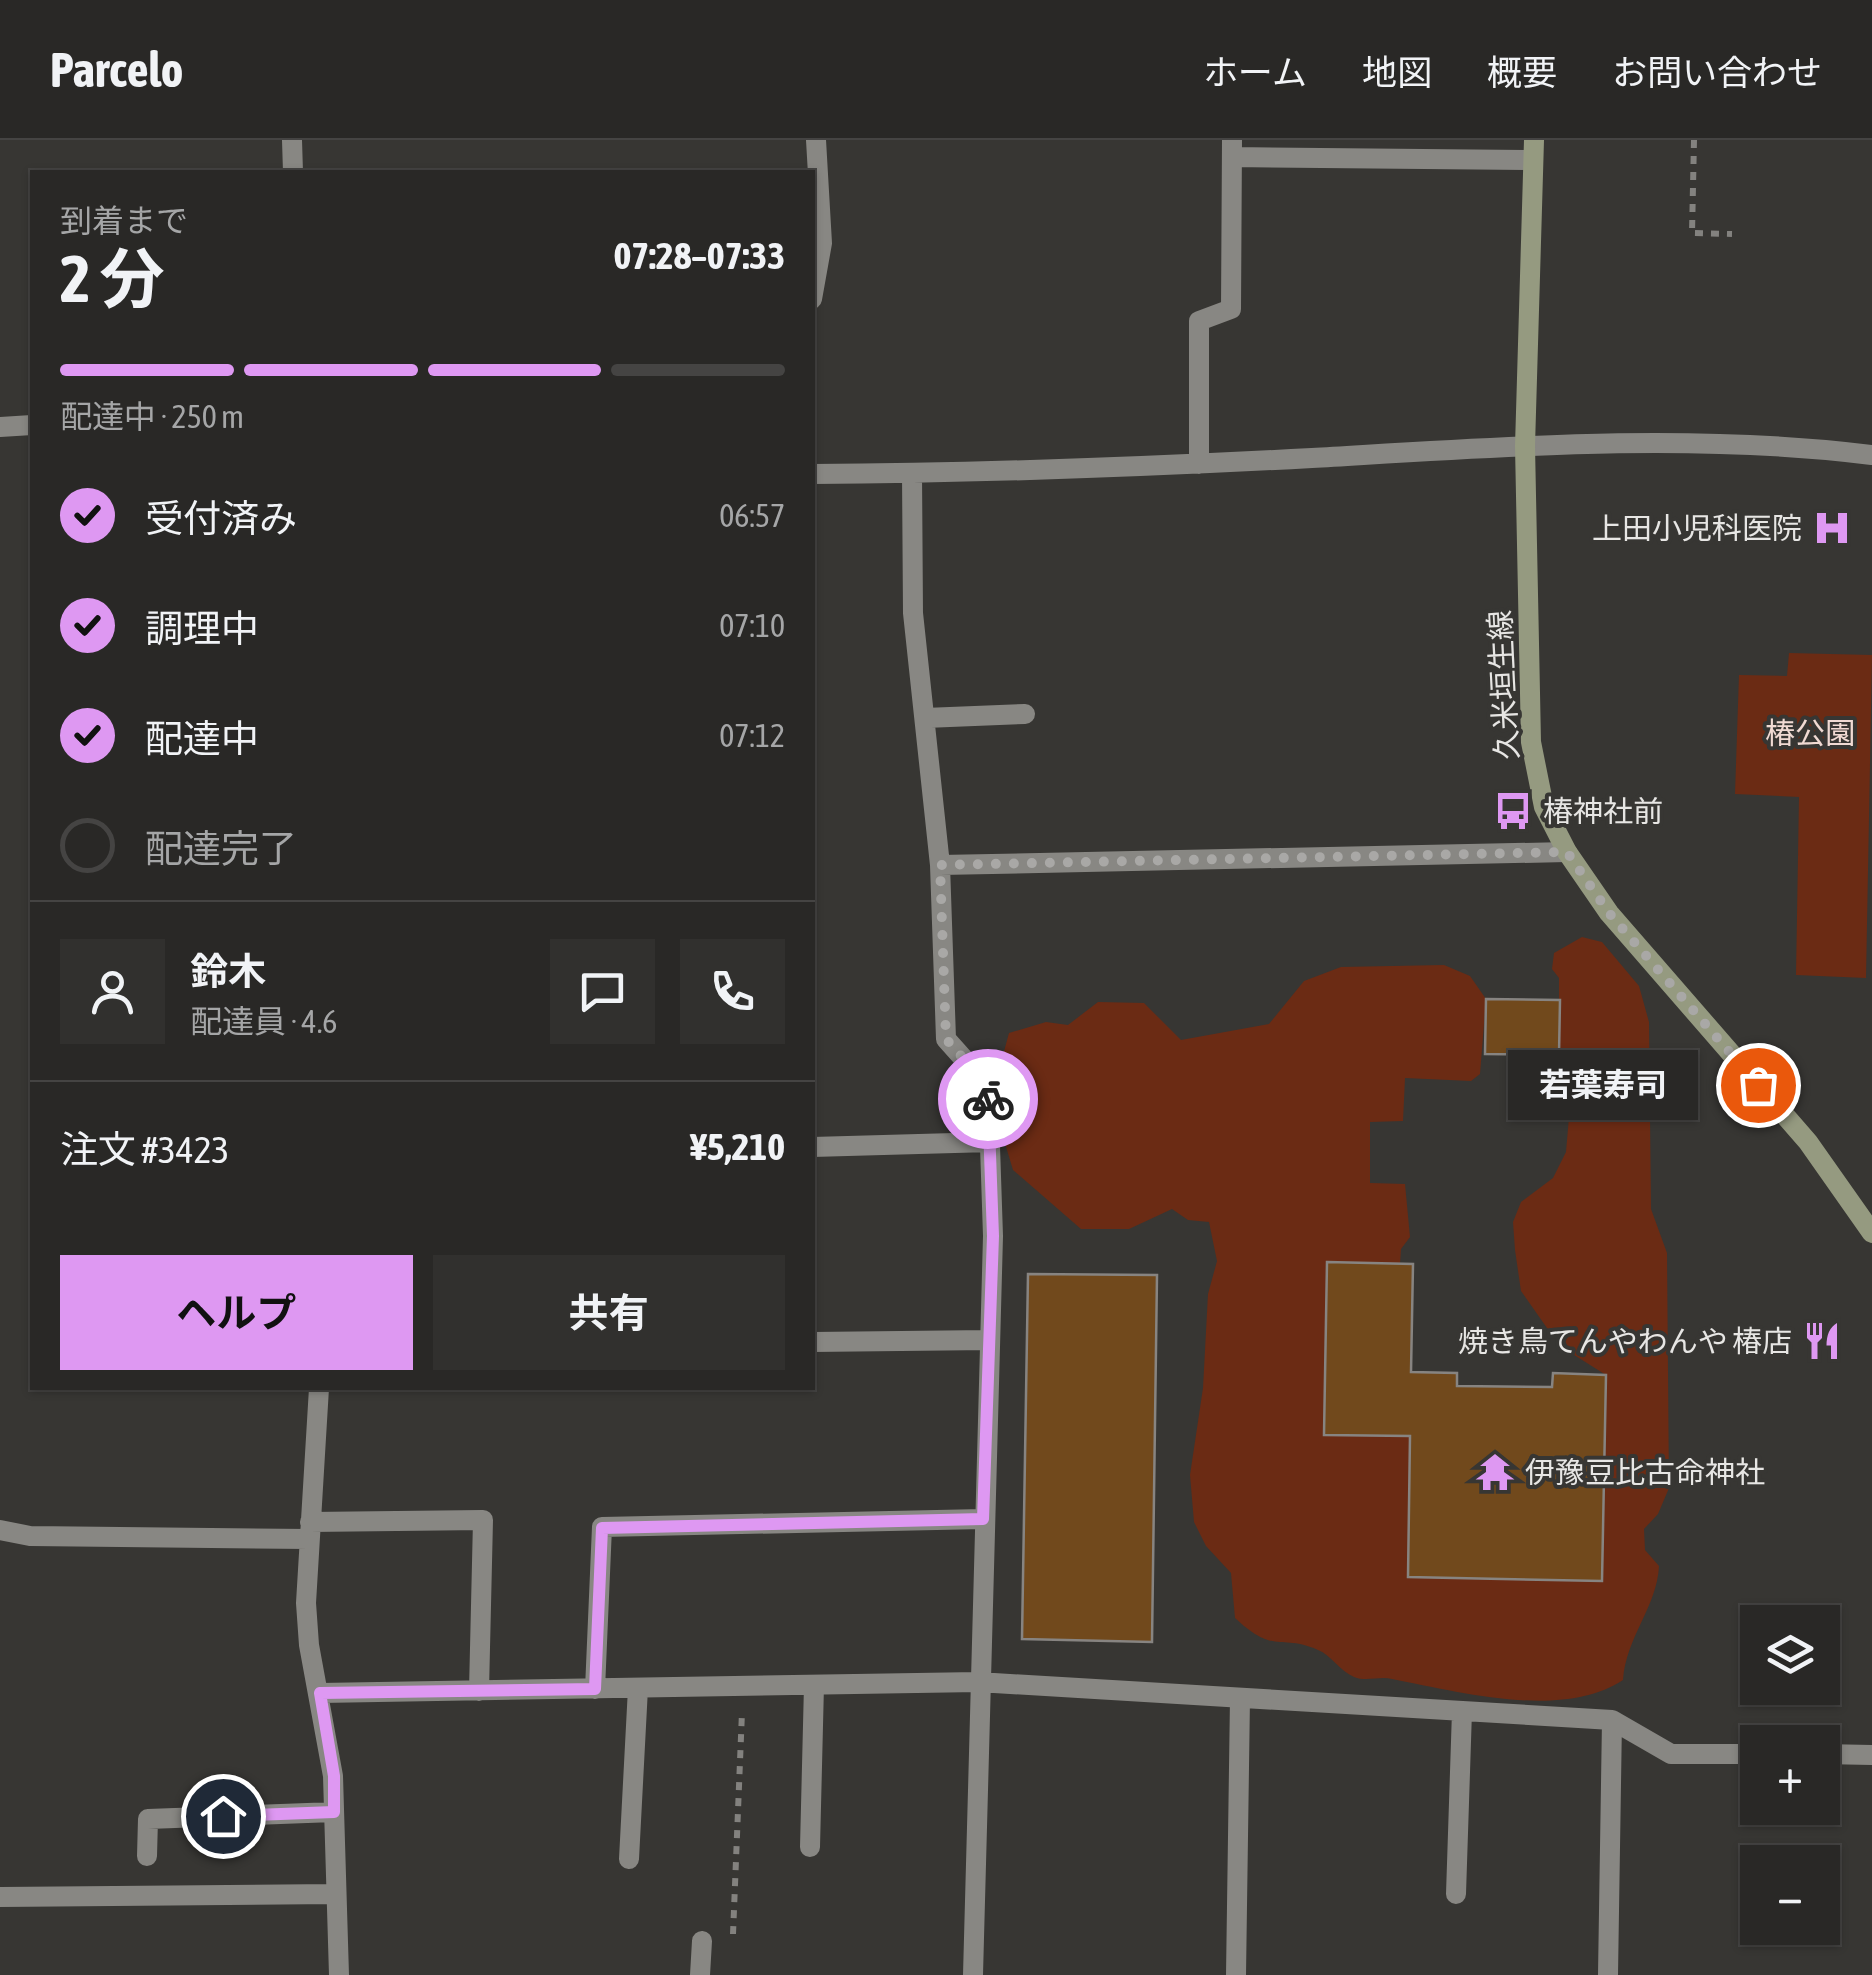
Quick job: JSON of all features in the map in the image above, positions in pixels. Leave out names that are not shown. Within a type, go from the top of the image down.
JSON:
[{"type":"main road","name":"久米垣生線","points":[[1533,150],[1525,446],[1532,742],[1544,808],[1567,852],[1609,913],[1808,1142],[1872,1233]]},
{"type":"street","points":[[292,140],[292,170]]},
{"type":"street","points":[[815,281],[822,244],[816,140]]},
{"type":"street","points":[[1198,464],[1199,321],[1231,309],[1232,148],[1533,150]]},
{"type":"street","points":[[0,427],[30,425]]},
{"type":"street","points":[[815,474],[1198,464],[1525,446],[1777,444],[1872,456]]},
{"type":"street","points":[[912,473],[913,613],[940,865],[946,1039],[988,1086],[989,1340],[973,1975]]},
{"type":"street","points":[[924,718],[1025,714]]},
{"type":"street","points":[[940,865],[1567,852]]},
{"type":"street","points":[[815,1147],[990,1142]]},
{"type":"street","points":[[815,1342],[989,1340]]},
{"type":"street","points":[[319,1390],[306,1603],[309,1646],[334,1776],[339,1975]]},
{"type":"street","points":[[595,1689],[602,1528],[983,1519]]},
{"type":"street","points":[[0,1530],[30,1536],[310,1531],[484,1520],[479,1690]]},
{"type":"street","points":[[320,1693],[978,1682],[1612,1720],[1670,1754],[1740,1754]]},
{"type":"street","points":[[810,1847],[814,1685]]},
{"type":"street","points":[[629,1859],[638,1688]]},
{"type":"street","points":[[1236,1975],[1240,1698]]},
{"type":"street","points":[[1456,1894],[1462,1711]]},
{"type":"street","points":[[1608,1975],[1612,1720]]},
{"type":"street","points":[[1840,1754],[1872,1754]]},
{"type":"street","points":[[147,1856],[148,1819],[334,1812]]},
{"type":"street","points":[[0,1897],[335,1894]]},
{"type":"street","points":[[700,1975],[702,1942]]},
{"type":"path","points":[[1694,140],[1692,234],[1732,234]]},
{"type":"path","points":[[733,1936],[743,1686]]},
{"type":"green space","name":"椿公園","points":[[1789,653],[1872,655],[1866,978],[1796,975],[1799,797],[1735,794],[1739,675],[1787,676]]},
{"type":"green space","points":[[1582,937],[1602,942],[1639,986],[1649,1022],[1651,1209],[1667,1253],[1669,1488],[1658,1514],[1644,1529],[1645,1550],[1659,1566],[1653,1595],[1625,1664],[1623,1680],[1599,1692],[1541,1701],[1479,1696],[1387,1678],[1359,1678],[1318,1650],[1260,1637],[1235,1618],[1231,1573],[1206,1546],[1194,1522],[1190,1475],[1203,1388],[1208,1294],[1217,1261],[1209,1222],[1188,1220],[1172,1209],[1129,1229],[1081,1229],[1013,1170],[1001,1130],[1003,1055],[1009,1033],[1046,1022],[1068,1025],[1098,1002],[1144,1003],[1181,1040],[1269,1024],[1304,981],[1341,967],[1444,965],[1470,976],[1486,999],[1480,1074],[1471,1081],[1405,1078],[1403,1121],[1370,1122],[1370,1183],[1405,1184],[1410,1237],[1401,1249],[1400,1264],[1327,1263],[1324,1434],[1410,1436],[1602,1581],[1606,1375],[1571,1353],[1563,1337],[1547,1328],[1521,1291],[1513,1222],[1521,1202],[1553,1178],[1566,1152],[1569,1117],[1580,1076],[1574,1061],[1559,1055],[1559,978],[1552,969],[1554,953]]},
{"type":"building","points":[[1486,999],[1560,1000],[1559,1055],[1485,1054]]},
{"type":"building","points":[[1327,1262],[1413,1264],[1411,1372],[1457,1373],[1457,1386],[1552,1387],[1553,1373],[1606,1375],[1602,1581],[1408,1577],[1410,1436],[1324,1435]]},
{"type":"building","points":[[1028,1274],[1157,1275],[1152,1642],[1022,1639]]},
{"type":"way so far","points":[[988,1099],[988,1086],[946,1039],[940,865],[1567,852],[1609,913],[1758,1085]]},
{"type":"place","name":"上田小児科医院","points":[[1832,528]]},
{"type":"place","name":"椿神社前","points":[[1513,811]]},
{"type":"place","name":"若葉寿司","points":[[1758,1085]]},
{"type":"place","name":"焼き鳥てんやわんや 椿店","points":[[1822,1341]]},
{"type":"place","name":"伊豫豆比古命神社","points":[[1495,1472]]},
{"type":"route","points":[[223,1816],[334,1812],[334,1776],[320,1693],[595,1689],[602,1528],[983,1519],[993,1236],[988,1099]]}]
